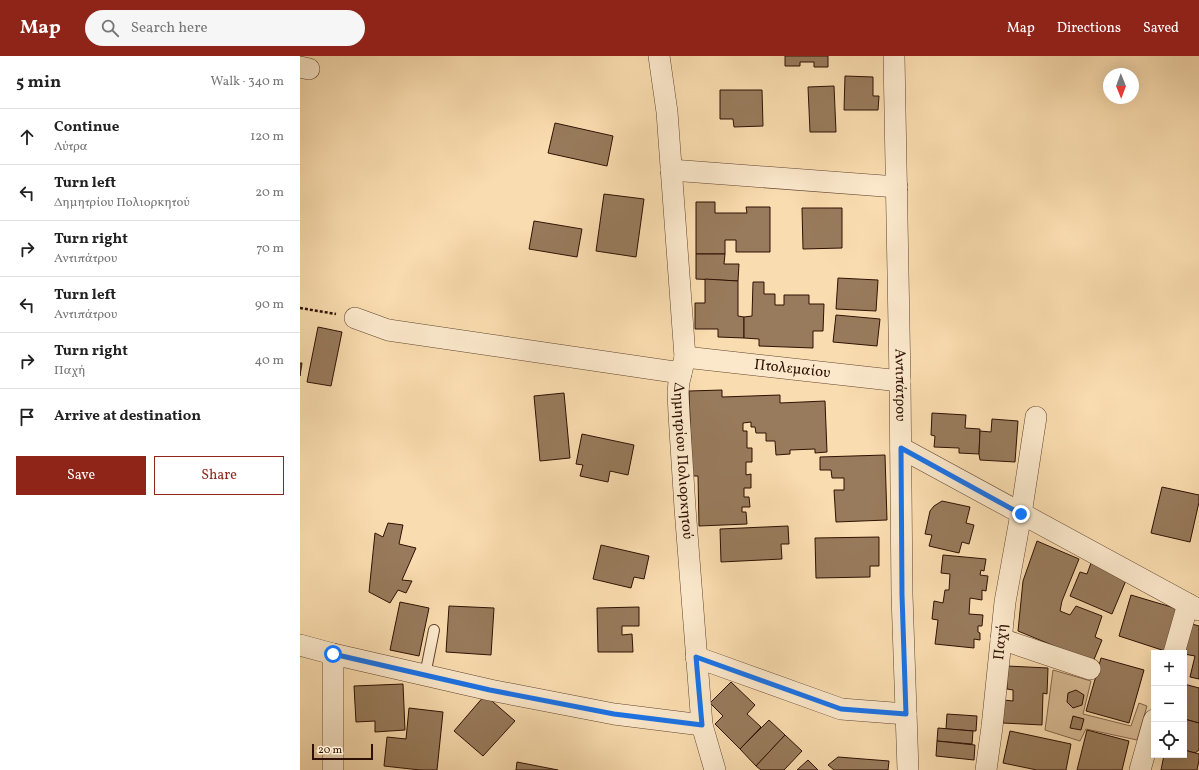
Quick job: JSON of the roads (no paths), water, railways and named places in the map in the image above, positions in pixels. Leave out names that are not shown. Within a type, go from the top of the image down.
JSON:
[{"type":"street","name":"Δημητρίου Πολιορκητού","points":[[659,56],[667,112],[683,365],[679,382],[679,414],[684,508],[702,725],[715,770]]},
{"type":"street","name":"Αντιπάτρου","points":[[894,56],[902,595],[908,770]]},
{"type":"street","points":[[671,170],[897,187]]},
{"type":"street","name":"Πτολεμαίου","points":[[355,318],[388,330],[683,365],[900,380]]},
{"type":"street","name":"Παχή","points":[[986,770],[1005,602],[1021,514],[1036,417]]},
{"type":"street","points":[[901,448],[1194,607],[1175,650]]},
{"type":"street","points":[[1001,638],[1090,669]]},
{"type":"street","points":[[300,645],[490,690],[614,714],[702,725]]},
{"type":"street","points":[[333,654],[333,770]]},
{"type":"street","points":[[696,657],[841,709],[906,714]]},
{"type":"street","points":[[1140,770],[1153,722]]},
{"type":"lane","points":[[425,675],[434,630]]}]
